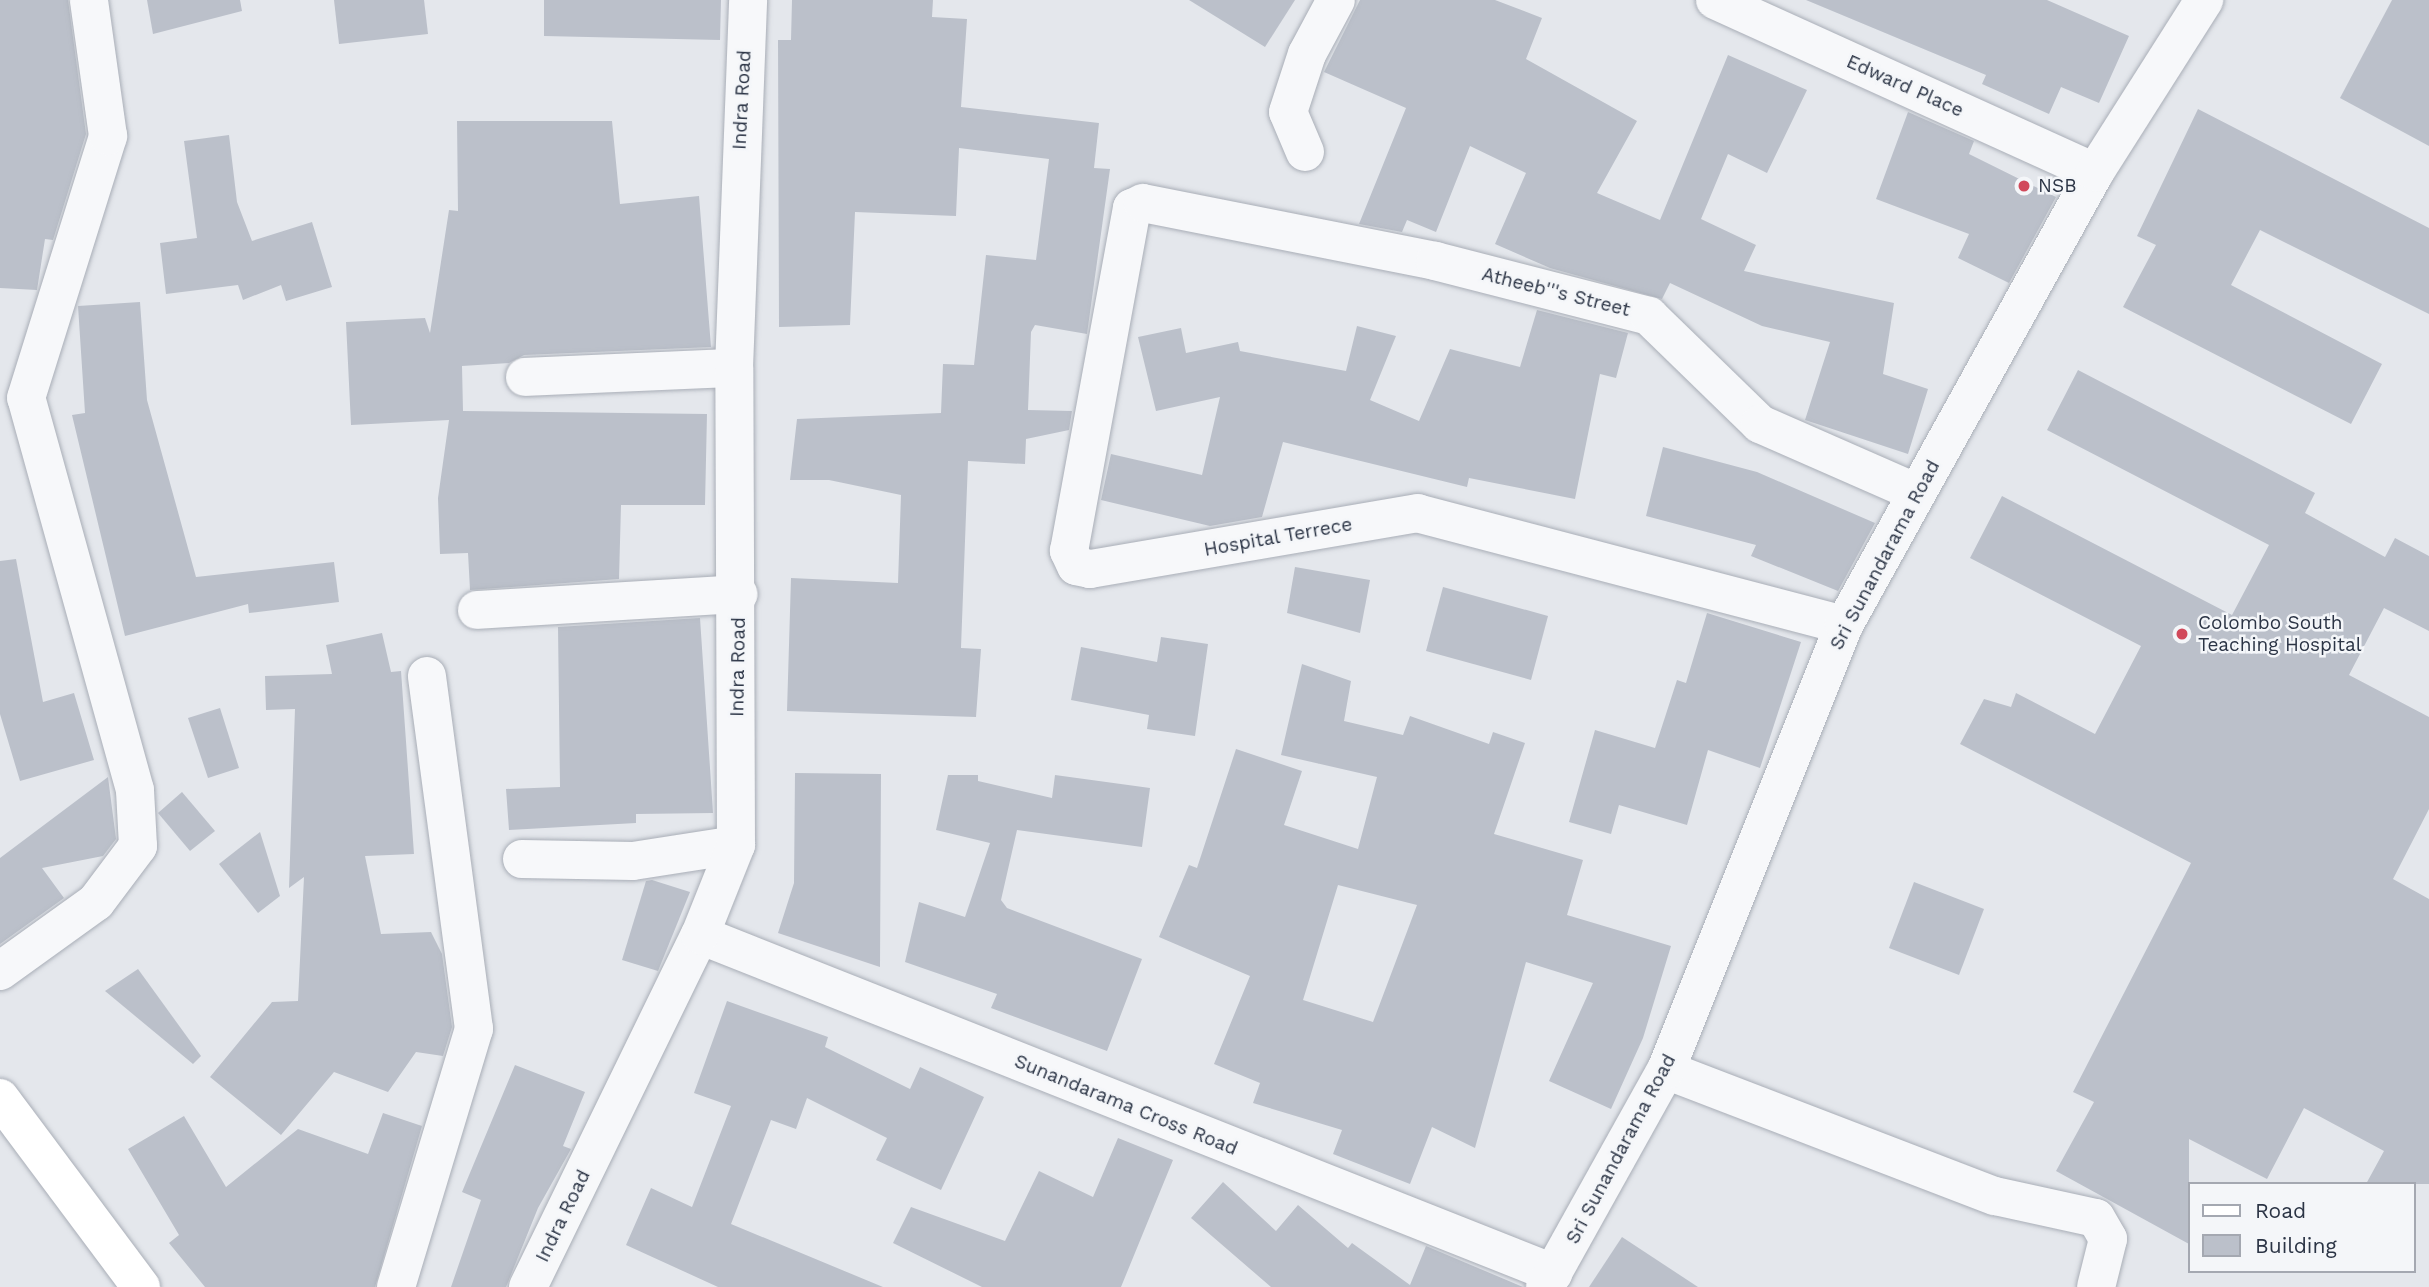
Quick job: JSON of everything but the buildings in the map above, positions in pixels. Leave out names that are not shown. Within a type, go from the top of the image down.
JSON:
[{"type":"main road","points":[[0,1098],[141,1287]]},
{"type":"street","points":[[0,971],[96,902],[138,846],[135,790],[13,397],[108,136],[89,0]]},
{"type":"street","name":"Indra Road","points":[[528,1287],[700,935],[736,845],[739,594],[734,368],[748,0]]},
{"type":"street","points":[[1305,152],[1288,112],[1307,54],[1336,0]]},
{"type":"street","name":"Edward Place","points":[[1715,0],[2095,172]]},
{"type":"street","name":"Sri Sunandarama Road","points":[[1549,1280],[1666,1070],[1844,625],[2095,172],[2204,0]]},
{"type":"street","name":"Atheeb'''s Street","points":[[1143,203],[1435,261],[1648,316],[1760,424],[1917,493]]},
{"type":"street","name":"Hospital Terrece","points":[[1143,203],[1132,208],[1071,537],[1076,566],[1090,569],[1418,513],[1844,625]]},
{"type":"street","points":[[525,377],[734,368]]},
{"type":"street","points":[[477,610],[739,594]]},
{"type":"street","points":[[396,1287],[474,1029],[427,676]]},
{"type":"street","points":[[522,859],[633,861],[736,845]]},
{"type":"street","name":"Sunandarama Cross Road","points":[[700,935],[1549,1280]]},
{"type":"street","points":[[1666,1070],[1995,1196],[2096,1218],[2108,1239],[2096,1287]]},
{"type":"place","name":"NSB","points":[[2024,186]]},
{"type":"place","name":"Colombo South Teaching Hospital","points":[[2182,634]]}]
